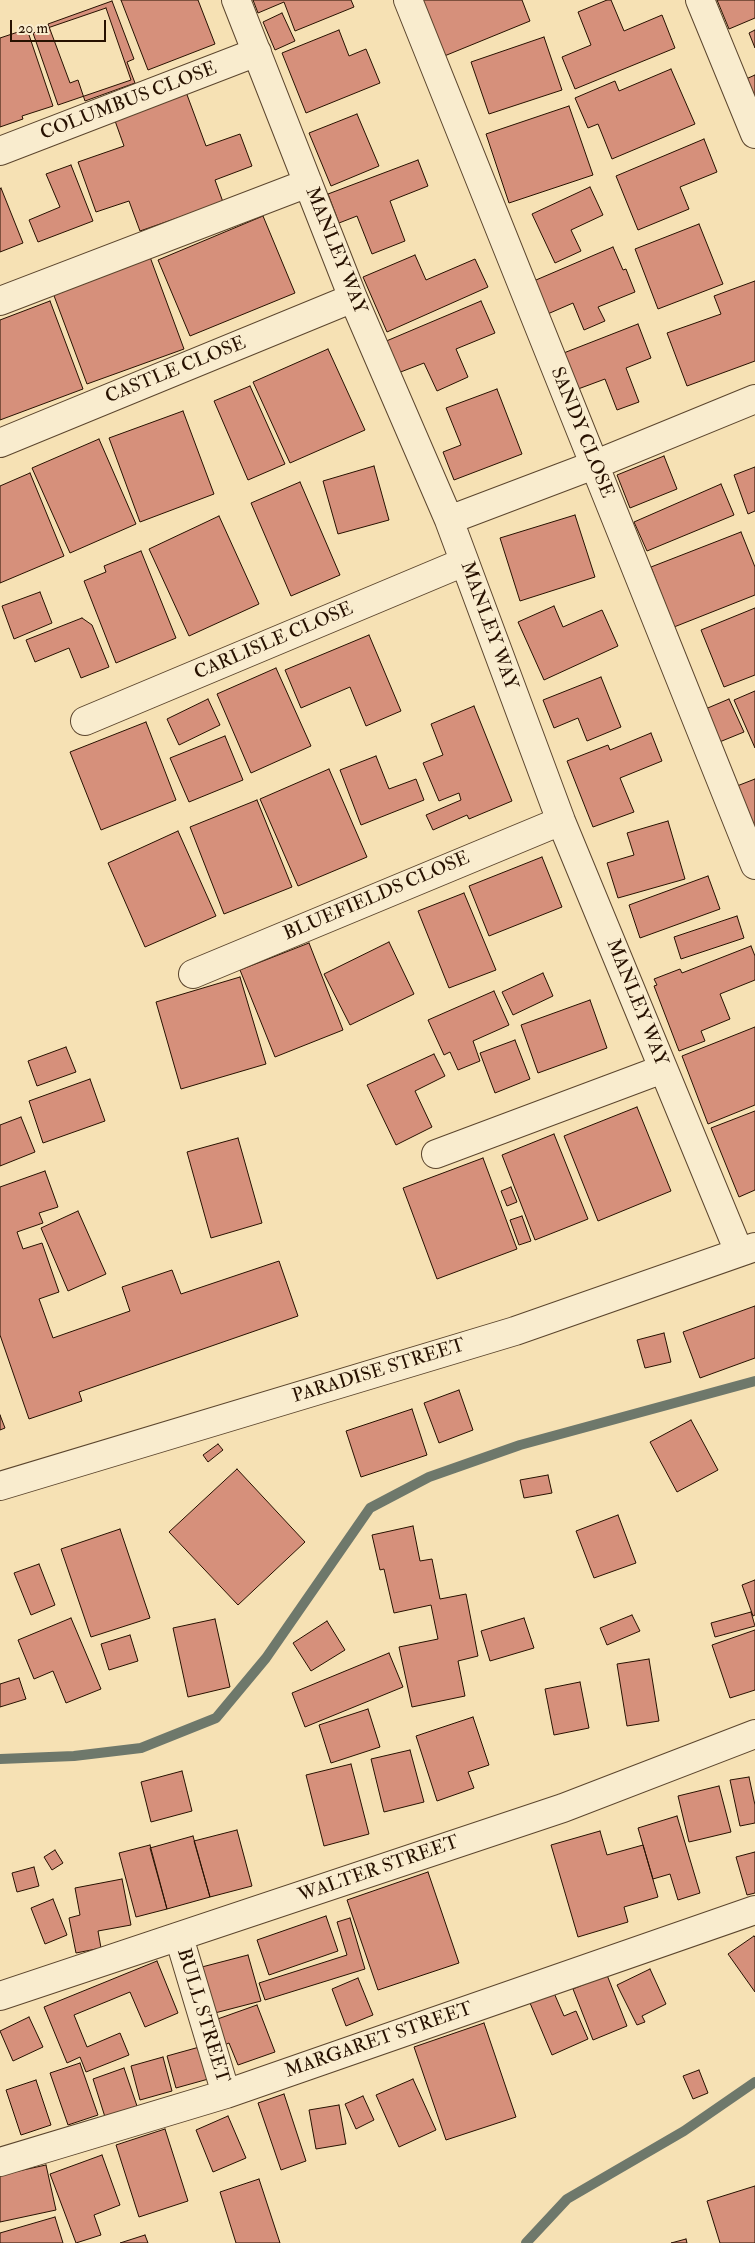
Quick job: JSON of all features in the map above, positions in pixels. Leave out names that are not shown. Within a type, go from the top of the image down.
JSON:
[{"type":"street","name":"MANLEY WAY","points":[[236,0],[353,298],[449,520],[561,821],[663,1068],[747,1250]]},
{"type":"street","name":"SANDY CLOSE","points":[[408,0],[755,865]]},
{"type":"street","points":[[700,0],[755,134]]},
{"type":"street","name":"COLUMBUS CLOSE","points":[[0,152],[257,52]]},
{"type":"street","points":[[0,301],[308,183]]},
{"type":"street","name":"CASTLE CLOSE","points":[[0,443],[353,298]]},
{"type":"street","points":[[449,520],[594,465],[755,399]]},
{"type":"street","name":"CARLISLE CLOSE","points":[[85,721],[464,562]]},
{"type":"street","name":"BLUEFIELDS CLOSE","points":[[193,974],[561,821]]},
{"type":"street","points":[[436,1154],[663,1068]]},
{"type":"street","name":"PARADISE STREET","points":[[0,1486],[516,1331],[747,1250]]},
{"type":"street","name":"WALTER STREET","points":[[0,1996],[563,1808],[755,1734]]},
{"type":"street","name":"MARGARET STREET","points":[[0,2162],[226,2094],[755,1910]]},
{"type":"street","name":"BULL STREET","points":[[179,1937],[226,2094]]},
{"type":"building","points":[[121,0],[198,0],[215,44],[148,70]]},
{"type":"building","points":[[253,0],[351,0],[354,7],[295,31],[284,2],[258,13]]},
{"type":"building","points":[[413,0],[522,0],[530,21],[437,59]]},
{"type":"building","points":[[611,0],[624,31],[662,15],[675,48],[575,89],[562,57],[591,45],[578,12]]},
{"type":"building","points":[[717,0],[755,0],[755,18],[729,29]]},
{"type":"building","points":[[112,1],[134,59],[127,62],[135,83],[85,101],[78,80],[70,83],[48,24]]},
{"type":"building","points":[[106,8],[131,80],[58,105],[33,33]]},
{"type":"building","points":[[282,13],[295,41],[275,50],[263,22]]},
{"type":"building","points":[[27,29],[53,106],[22,116],[23,119],[0,127],[0,38]]},
{"type":"building","points":[[339,30],[349,56],[366,49],[380,83],[306,113],[282,53]]},
{"type":"building","points":[[755,30],[755,48],[749,33]]},
{"type":"building","points":[[544,37],[562,90],[489,114],[471,62]]},
{"type":"building","points":[[671,69],[695,124],[612,159],[598,124],[588,128],[575,98],[615,81],[619,91]]},
{"type":"building","points":[[755,75],[755,100],[746,79]]},
{"type":"building","points":[[186,92],[206,146],[240,134],[252,166],[215,180],[223,202],[140,231],[129,201],[96,212],[78,162],[124,146],[114,118]]},
{"type":"building","points":[[569,106],[593,175],[509,203],[486,134]]},
{"type":"building","points":[[357,114],[379,166],[331,186],[309,133]]},
{"type":"building","points":[[704,139],[717,172],[680,187],[689,209],[638,230],[616,176]]},
{"type":"building","points":[[418,160],[428,186],[390,201],[405,241],[372,254],[357,216],[339,223],[328,194]]},
{"type":"building","points":[[71,165],[93,221],[38,242],[29,220],[60,207],[46,174]]},
{"type":"building","points":[[590,187],[603,215],[571,230],[581,251],[555,263],[532,214]]},
{"type":"building","points":[[0,189],[23,243],[0,252]]},
{"type":"building","points":[[263,216],[295,293],[190,336],[158,260]]},
{"type":"building","points":[[699,224],[723,284],[658,309],[635,249]]},
{"type":"building","points":[[613,247],[623,270],[626,269],[635,292],[598,307],[605,321],[584,330],[573,303],[543,316],[529,283]]},
{"type":"building","points":[[415,255],[426,280],[475,259],[488,287],[387,332],[363,277]]},
{"type":"building","points":[[150,257],[184,349],[87,384],[53,293]]},
{"type":"building","points":[[755,281],[755,361],[687,386],[667,333],[721,314],[714,296]]},
{"type":"building","points":[[50,301],[83,389],[0,420],[0,320]]},
{"type":"building","points":[[481,301],[495,333],[456,349],[468,377],[437,391],[424,363],[398,373],[384,342]]},
{"type":"building","points":[[638,324],[651,358],[626,368],[639,402],[617,410],[605,379],[570,392],[556,356]]},
{"type":"building","points":[[328,349],[365,430],[290,463],[253,382]]},
{"type":"building","points":[[250,386],[285,464],[248,480],[214,401]]},
{"type":"building","points":[[497,389],[522,454],[454,480],[443,452],[461,445],[446,408]]},
{"type":"building","points":[[183,411],[214,494],[140,522],[109,438]]},
{"type":"building","points":[[99,439],[136,524],[70,553],[32,468]]},
{"type":"building","points":[[664,456],[677,489],[630,508],[617,475]]},
{"type":"building","points":[[374,466],[389,520],[338,534],[323,481]]},
{"type":"building","points":[[755,467],[755,511],[748,514],[734,475]]},
{"type":"building","points":[[30,473],[64,556],[0,583],[0,486]]},
{"type":"building","points":[[300,482],[340,575],[291,596],[251,503]]},
{"type":"building","points":[[721,484],[734,515],[647,551],[634,522]]},
{"type":"building","points":[[575,515],[595,577],[520,601],[500,538]]},
{"type":"building","points":[[219,516],[259,604],[189,636],[149,549]]},
{"type":"building","points":[[741,532],[755,567],[755,595],[674,627],[651,567]]},
{"type":"building","points":[[141,551],[176,638],[116,663],[84,581],[106,572],[104,566]]},
{"type":"building","points":[[40,592],[52,623],[14,639],[2,606]]},
{"type":"building","points":[[554,606],[563,627],[602,610],[618,646],[544,680],[518,622]]},
{"type":"building","points":[[755,608],[755,675],[724,687],[701,630]]},
{"type":"building","points":[[82,618],[92,625],[109,667],[81,678],[69,648],[35,662],[26,640]]},
{"type":"building","points":[[369,635],[401,711],[366,726],[350,687],[301,708],[285,670]]},
{"type":"building","points":[[276,668],[311,746],[251,773],[217,694]]},
{"type":"building","points":[[601,677],[621,727],[587,741],[578,718],[554,728],[543,700]]},
{"type":"building","points":[[755,691],[755,748],[734,700]]},
{"type":"building","points":[[208,699],[220,725],[179,745],[167,719]]},
{"type":"building","points":[[729,699],[744,732],[717,743],[703,710]]},
{"type":"building","points":[[474,706],[512,801],[469,819],[467,815],[433,830],[426,815],[461,800],[459,793],[439,801],[423,763],[443,755],[431,724]]},
{"type":"building","points":[[146,722],[176,800],[101,830],[70,752]]},
{"type":"building","points":[[651,733],[662,761],[620,778],[634,812],[593,827],[567,761],[608,745],[610,750]]},
{"type":"building","points":[[225,736],[243,780],[189,802],[170,758]]},
{"type":"building","points":[[376,756],[389,789],[416,779],[424,800],[361,825],[340,770]]},
{"type":"building","points":[[329,769],[367,857],[298,886],[260,799]]},
{"type":"building","points":[[755,779],[755,830],[737,786]]},
{"type":"building","points":[[257,800],[292,887],[224,914],[190,827]]},
{"type":"building","points":[[668,821],[685,879],[618,898],[607,863],[634,855],[627,833]]},
{"type":"building","points":[[178,831],[216,916],[145,947],[108,863]]},
{"type":"building","points":[[542,857],[562,907],[489,936],[469,886]]},
{"type":"building","points":[[708,876],[720,909],[640,938],[629,905]]},
{"type":"building","points":[[464,893],[496,970],[449,988],[418,911]]},
{"type":"building","points":[[737,916],[744,938],[681,959],[674,937]]},
{"type":"building","points":[[389,942],[414,994],[350,1025],[324,974]]},
{"type":"building","points":[[309,943],[343,1030],[275,1057],[240,970]]},
{"type":"building","points":[[751,946],[755,956],[755,980],[720,994],[730,1019],[701,1031],[705,1041],[679,1051],[654,986],[657,985],[654,979],[680,969],[682,973]]},
{"type":"building","points":[[543,973],[553,996],[513,1015],[502,992]]},
{"type":"building","points":[[240,977],[266,1064],[181,1089],[156,1002]]},
{"type":"building","points":[[494,991],[509,1025],[473,1041],[480,1061],[458,1070],[450,1052],[444,1055],[428,1020]]},
{"type":"building","points":[[590,1000],[607,1048],[538,1073],[521,1025]]},
{"type":"building","points":[[755,1027],[755,1105],[708,1124],[682,1056]]},
{"type":"building","points":[[515,1040],[530,1079],[495,1093],[480,1053]]},
{"type":"building","points":[[66,1047],[76,1072],[37,1086],[28,1061]]},
{"type":"building","points":[[434,1054],[445,1076],[415,1091],[432,1127],[396,1145],[367,1085]]},
{"type":"building","points":[[90,1079],[105,1121],[43,1143],[29,1101]]},
{"type":"building","points":[[637,1107],[671,1191],[598,1221],[564,1136]]},
{"type":"building","points":[[755,1111],[755,1190],[739,1197],[711,1128]]},
{"type":"building","points":[[21,1117],[35,1152],[0,1166],[0,1125]]},
{"type":"building","points":[[554,1134],[588,1219],[535,1240],[502,1155]]},
{"type":"building","points":[[238,1138],[262,1223],[211,1238],[187,1152]]},
{"type":"building","points":[[483,1158],[517,1249],[437,1279],[403,1188]]},
{"type":"building","points":[[45,1171],[58,1207],[39,1213],[43,1223],[17,1232],[23,1249],[42,1243],[59,1292],[39,1299],[53,1338],[130,1311],[122,1287],[172,1270],[181,1294],[279,1261],[298,1316],[79,1392],[82,1401],[29,1419],[0,1335],[0,1187]]},
{"type":"building","points":[[511,1187],[517,1202],[507,1206],[501,1191]]},
{"type":"building","points":[[78,1211],[106,1274],[68,1291],[41,1228]]},
{"type":"building","points":[[522,1216],[531,1241],[519,1245],[510,1220]]},
{"type":"building","points":[[755,1306],[755,1358],[700,1378],[683,1332]]},
{"type":"building","points":[[664,1333],[671,1362],[645,1368],[637,1340]]},
{"type":"building","points":[[459,1390],[473,1430],[439,1443],[424,1403]]},
{"type":"building","points":[[412,1409],[427,1455],[361,1477],[346,1431]]},
{"type":"building","points":[[0,1415],[5,1428],[0,1430]]},
{"type":"building","points":[[691,1420],[718,1470],[677,1492],[650,1442]]},
{"type":"building","points":[[218,1444],[223,1450],[208,1462],[203,1455]]},
{"type":"building","points":[[237,1469],[305,1542],[238,1605],[169,1532]]},
{"type":"building","points":[[548,1475],[552,1493],[524,1498],[520,1480]]},
{"type":"building","points":[[618,1515],[636,1563],[594,1578],[576,1531]]},
{"type":"building","points":[[413,1526],[420,1561],[432,1559],[440,1599],[466,1594],[478,1656],[458,1661],[465,1696],[412,1707],[399,1647],[438,1639],[431,1605],[394,1613],[384,1569],[380,1570],[372,1535]]},
{"type":"building","points":[[120,1529],[150,1618],[91,1637],[61,1549]]},
{"type":"building","points":[[39,1564],[55,1605],[31,1615],[14,1573]]},
{"type":"building","points":[[755,1580],[755,1615],[753,1616],[742,1585]]},
{"type":"building","points":[[751,1612],[755,1626],[715,1637],[711,1623]]},
{"type":"building","points":[[632,1615],[640,1631],[607,1645],[600,1628]]},
{"type":"building","points":[[71,1618],[101,1689],[66,1703],[53,1671],[34,1679],[18,1640]]},
{"type":"building","points":[[524,1618],[534,1648],[490,1661],[481,1631]]},
{"type":"building","points":[[215,1619],[230,1687],[188,1697],[173,1628]]},
{"type":"building","points":[[327,1621],[345,1650],[311,1671],[293,1643]]},
{"type":"building","points":[[755,1630],[755,1690],[730,1698],[712,1645]]},
{"type":"building","points":[[130,1635],[138,1661],[109,1670],[101,1644]]},
{"type":"building","points":[[389,1653],[403,1687],[305,1727],[292,1693]]},
{"type":"building","points":[[649,1659],[659,1721],[627,1726],[617,1664]]},
{"type":"building","points":[[19,1678],[26,1699],[0,1707],[0,1684]]},
{"type":"building","points":[[580,1682],[589,1728],[554,1735],[545,1689]]},
{"type":"building","points":[[368,1709],[380,1747],[331,1763],[319,1725]]},
{"type":"building","points":[[473,1717],[489,1765],[468,1772],[474,1788],[437,1801],[416,1736]]},
{"type":"building","points":[[410,1750],[424,1802],[384,1812],[371,1759]]},
{"type":"building","points":[[351,1764],[369,1834],[324,1846],[306,1775]]},
{"type":"building","points":[[182,1771],[192,1811],[151,1822],[141,1782]]},
{"type":"building","points":[[749,1777],[755,1805],[755,1823],[740,1826],[730,1780]]},
{"type":"building","points":[[719,1786],[731,1832],[689,1842],[678,1796]]},
{"type":"building","points":[[677,1816],[700,1893],[678,1900],[670,1874],[653,1879],[638,1828]]},
{"type":"building","points":[[237,1830],[252,1886],[210,1897],[194,1841]]},
{"type":"building","points":[[600,1831],[607,1855],[643,1845],[658,1897],[624,1907],[628,1922],[578,1937],[551,1845]]},
{"type":"building","points":[[193,1836],[210,1897],[167,1909],[150,1848]]},
{"type":"building","points":[[150,1845],[167,1909],[136,1917],[119,1853]]},
{"type":"building","points":[[55,1850],[63,1863],[52,1870],[44,1857]]},
{"type":"building","points":[[755,1852],[755,1893],[747,1895],[736,1857]]},
{"type":"building","points":[[34,1867],[39,1886],[17,1892],[12,1873]]},
{"type":"building","points":[[428,1872],[459,1963],[378,1990],[347,1900]]},
{"type":"building","points":[[122,1879],[131,1925],[98,1931],[101,1948],[76,1953],[69,1918],[80,1915],[75,1888]]},
{"type":"building","points":[[53,1899],[67,1935],[45,1944],[31,1908]]},
{"type":"building","points":[[326,1916],[338,1951],[269,1975],[257,1940]]},
{"type":"building","points":[[350,1918],[365,1969],[265,2000],[259,1983],[347,1955],[337,1922]]},
{"type":"building","points":[[755,1937],[755,1992],[728,1954]]},
{"type":"building","points":[[248,1955],[261,2001],[211,2014],[198,1968]]},
{"type":"building","points":[[157,1961],[178,2013],[145,2027],[130,1992],[74,2015],[87,2047],[120,2033],[129,2055],[86,2072],[80,2057],[67,2063],[44,2007]]},
{"type":"building","points":[[650,1969],[666,2004],[642,2016],[645,2022],[637,2025],[617,1985]]},
{"type":"building","points":[[607,1975],[627,2026],[593,2040],[573,1989]]},
{"type":"building","points":[[358,1978],[373,2015],[346,2026],[332,1989]]},
{"type":"building","points":[[554,1993],[564,2016],[576,2011],[588,2039],[552,2055],[530,2003]]},
{"type":"building","points":[[257,2005],[275,2052],[238,2065],[229,2043],[222,2046],[212,2021]]},
{"type":"building","points":[[29,2017],[43,2047],[13,2061],[0,2031]]},
{"type":"building","points":[[484,2023],[516,2117],[446,2140],[414,2047]]},
{"type":"building","points":[[203,2046],[212,2078],[176,2088],[167,2056]]},
{"type":"building","points":[[163,2057],[172,2091],[140,2100],[131,2066]]},
{"type":"building","points":[[80,2063],[98,2115],[68,2125],[50,2073]]},
{"type":"building","points":[[124,2068],[137,2106],[105,2117],[93,2079]]},
{"type":"building","points":[[699,2070],[708,2093],[693,2099],[683,2076]]},
{"type":"building","points":[[413,2079],[436,2130],[399,2147],[376,2095]]},
{"type":"building","points":[[36,2080],[51,2125],[21,2135],[6,2090]]},
{"type":"building","points":[[284,2094],[306,2161],[281,2170],[258,2103]]},
{"type":"building","points":[[363,2096],[374,2120],[356,2129],[345,2104]]},
{"type":"building","points":[[339,2105],[346,2144],[316,2149],[309,2110]]},
{"type":"building","points":[[228,2116],[246,2158],[213,2172],[196,2130]]},
{"type":"building","points":[[165,2129],[188,2201],[139,2217],[116,2145]]},
{"type":"building","points":[[102,2155],[120,2205],[94,2215],[101,2235],[76,2243],[50,2174]]},
{"type":"building","points":[[46,2165],[56,2210],[0,2222],[0,2175]]},
{"type":"building","points":[[259,2179],[280,2243],[236,2243],[220,2192]]},
{"type":"building","points":[[755,2186],[755,2243],[720,2243],[707,2201]]},
{"type":"building","points":[[55,2217],[63,2243],[0,2243],[0,2233]]},
{"type":"building","points":[[145,2235],[148,2243],[120,2243]]},
{"type":"building","points":[[686,2239],[687,2243],[671,2243]]},
{"type":"waterway","points":[[0,1759],[74,1756],[141,1748],[216,1718],[266,1658],[370,1508],[429,1477],[520,1445],[755,1381]]},
{"type":"waterway","points":[[526,2243],[567,2199],[684,2131],[755,2082]]}]
